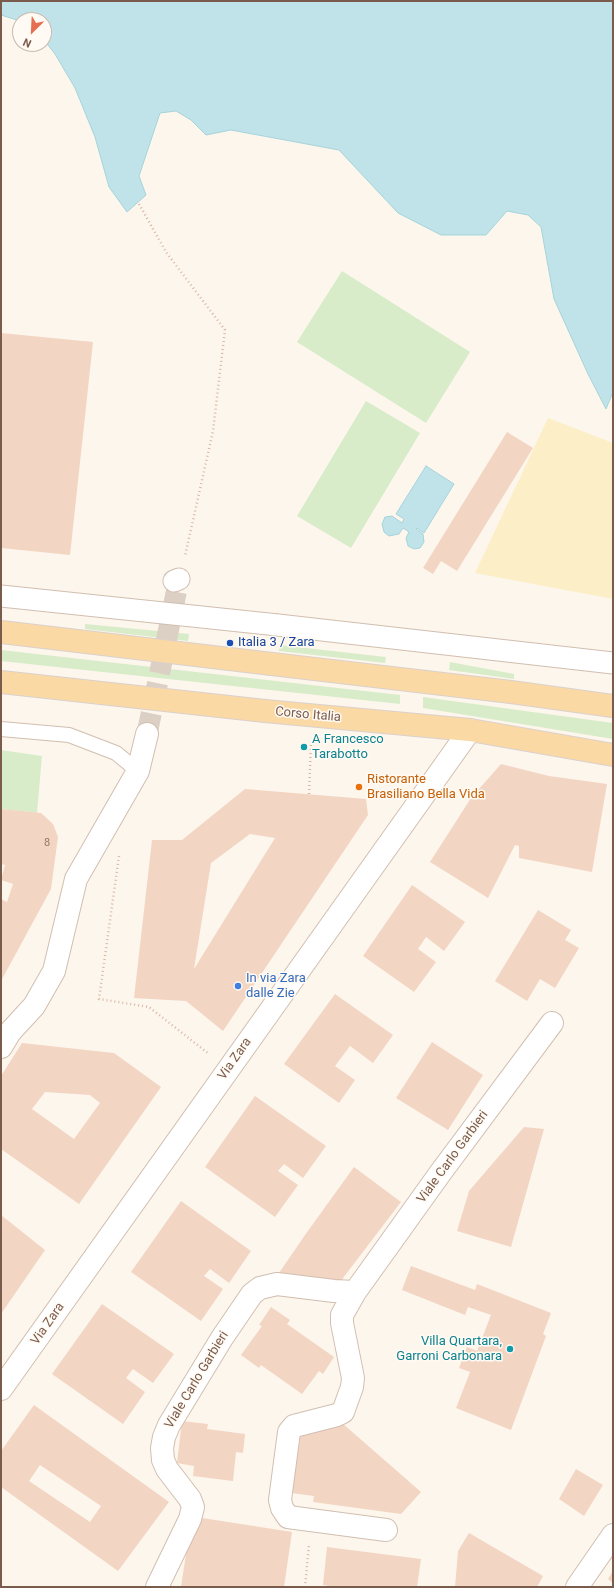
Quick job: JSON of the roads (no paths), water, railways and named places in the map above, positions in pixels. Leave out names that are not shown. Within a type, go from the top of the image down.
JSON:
[{"type":"main road","points":[[1,632],[511,692],[613,706]]},
{"type":"main road","name":"Corso Italia","points":[[1,682],[265,711],[470,730],[613,755]]},
{"type":"street","points":[[1,596],[278,625],[613,663]]},
{"type":"street","name":"Via Zara","points":[[1,1389],[470,730]]},
{"type":"street","points":[[1,1047],[10,1032],[34,1006],[54,971],[76,879],[138,771],[147,734]]},
{"type":"street","name":"Viale Carlo Garbieri","points":[[386,1530],[288,1517],[282,1508],[280,1500],[289,1432],[294,1426],[337,1415],[343,1412],[352,1387],[353,1378],[342,1323],[342,1315],[355,1292],[441,1172],[552,1023]]},
{"type":"street","name":"Viale Carlo Garbieri","points":[[157,1587],[190,1519],[193,1507],[190,1500],[167,1469],[163,1460],[162,1448],[164,1437],[169,1425],[222,1338],[252,1294],[264,1286],[278,1284],[355,1292]]},
{"type":"street","points":[[577,1587],[613,1535]]},
{"type":"lane","points":[[1,729],[69,735],[116,753],[138,771]]},
{"type":"water","points":[[1,1],[613,1],[613,392],[606,409],[588,374],[554,299],[541,227],[528,215],[507,211],[486,235],[441,235],[398,213],[339,150],[231,130],[206,135],[191,120],[176,111],[160,113],[139,176],[146,195],[127,212],[109,187],[95,137],[75,88],[52,50],[52,12],[12,12],[12,18],[1,15]]},
{"type":"water","points":[[426,466],[454,484],[424,533],[417,528],[416,529],[423,534],[424,542],[420,548],[414,549],[408,546],[406,538],[409,532],[403,528],[399,534],[389,536],[384,532],[382,524],[385,517],[392,516],[402,523],[404,519],[396,514]]},
{"type":"tunnel","points":[[147,734],[179,579]]},
{"type":"place","name":"Italia 3 / Zara","points":[[230,643]]},
{"type":"place","name":"A Francesco Tarabotto","points":[[304,747]]},
{"type":"place","name":"Ristorante Brasiliano Bella Vida","points":[[359,787]]},
{"type":"place","name":"In via Zara dalle Zie","points":[[238,986]]},
{"type":"place","name":"Villa Quartara, Garroni Carbonara","points":[[510,1349]]}]
